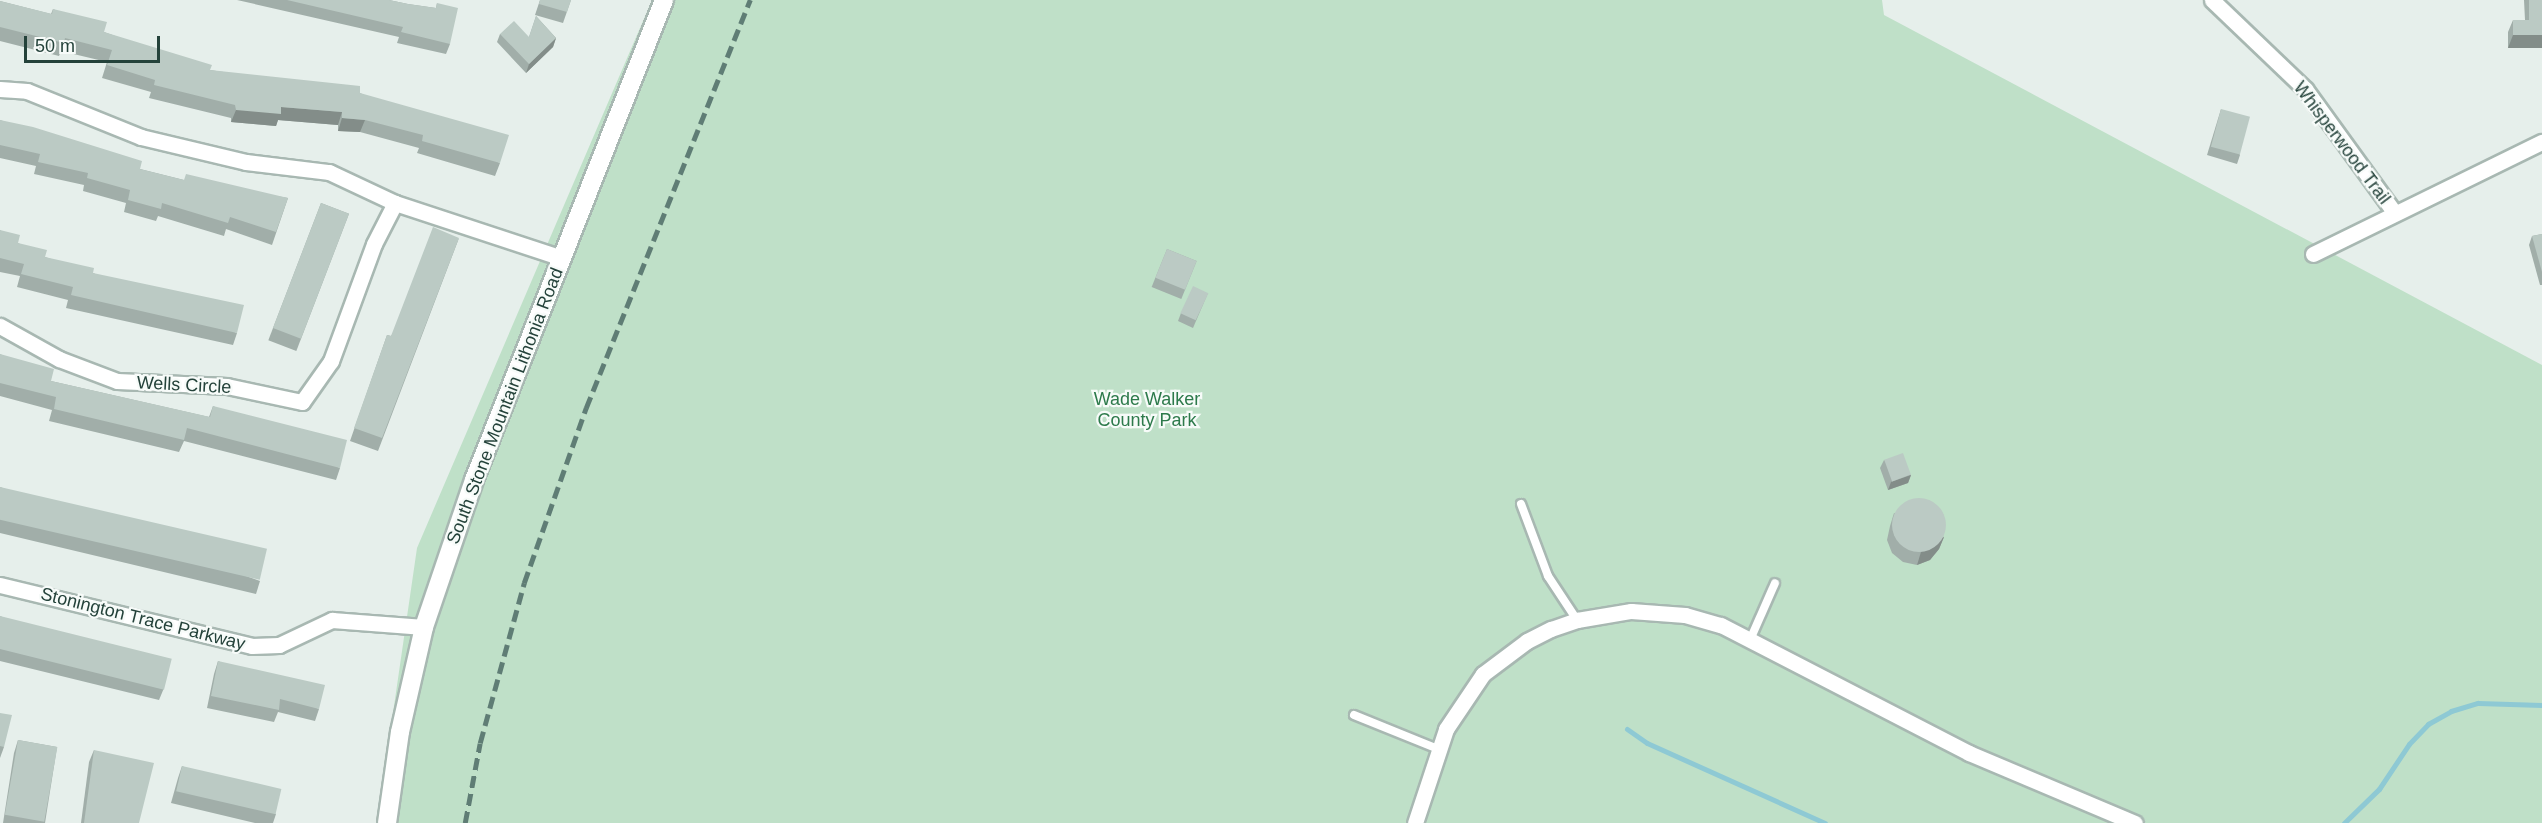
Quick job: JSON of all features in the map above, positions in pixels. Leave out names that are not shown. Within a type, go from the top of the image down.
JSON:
[{"type":"main road","name":"South Stone Mountain Lithonia Road","points":[[387,823],[400,732],[424,627],[474,480],[663,0]]},
{"type":"street","name":"Whisperwood Trail","points":[[2212,0],[2305,89],[2394,212]]},
{"type":"street","points":[[0,88],[27,91],[141,137],[246,162],[329,172],[395,203],[562,258]]},
{"type":"street","points":[[2313,254],[2394,212],[2542,142]]},
{"type":"street","name":"Wells Circle","points":[[0,326],[59,359],[117,381],[227,386],[302,402],[331,361],[374,244],[395,203]]},
{"type":"street","name":"Stonington Trace Parkway","points":[[0,585],[252,646],[279,645],[332,620],[424,627]]},
{"type":"street","points":[[1415,823],[1438,749],[1466,694],[1483,674],[1527,641],[1577,620],[1631,611],[1658,612],[1721,625],[1969,753],[2135,823]]},
{"type":"lane","points":[[1521,504],[1548,576],[1577,620]]},
{"type":"lane","points":[[1750,640],[1775,583]]},
{"type":"lane","points":[[1354,715],[1438,749]]},
{"type":"green space","name":"Wade Walker County Park","points":[[652,0],[1882,0],[1884,15],[2542,365],[2542,823],[377,823],[417,548]]},
{"type":"building","points":[[287,0],[389,0],[436,8],[437,3],[458,8],[450,44],[401,32],[403,27]]},
{"type":"building","points":[[540,0],[571,0],[567,12],[539,4]]},
{"type":"building","points":[[2529,0],[2542,0],[2542,35],[2513,35],[2513,20],[2529,20]]},
{"type":"building","points":[[0,1],[52,14],[53,9],[107,22],[104,32],[212,65],[210,70],[360,86],[360,93],[509,135],[500,163],[422,141],[423,135],[365,120],[342,118],[342,112],[281,107],[281,114],[236,110],[235,105],[154,85],[155,80],[107,65],[112,50],[65,38],[64,43],[0,27]]},
{"type":"building","points":[[536,16],[556,38],[529,64],[500,34],[514,21],[529,37]]},
{"type":"building","points":[[2221,109],[2250,117],[2240,154],[2211,147]]},
{"type":"building","points":[[0,120],[33,127],[142,161],[140,169],[184,180],[186,174],[288,198],[276,232],[230,217],[228,223],[162,203],[161,209],[128,200],[130,190],[87,178],[88,173],[38,162],[40,154],[0,145]]},
{"type":"building","points":[[321,203],[349,214],[301,339],[273,328]]},
{"type":"building","points":[[433,227],[459,238],[382,438],[354,428],[387,335],[391,336]]},
{"type":"building","points":[[0,230],[20,235],[18,243],[47,250],[45,257],[94,268],[93,273],[244,305],[237,333],[71,295],[73,287],[21,274],[24,264],[0,258]]},
{"type":"building","points":[[2542,234],[2542,272],[2532,236]]},
{"type":"building","points":[[1167,249],[1197,261],[1185,290],[1155,278]]},
{"type":"building","points":[[1193,286],[1208,293],[1196,320],[1180,313]]},
{"type":"building","points":[[0,354],[54,369],[51,381],[210,417],[213,406],[347,440],[340,468],[187,428],[184,440],[54,409],[56,397],[0,383]]},
{"type":"building","points":[[1903,453],[1911,475],[1892,481],[1884,460]]},
{"type":"building","points":[[0,487],[267,549],[260,580],[0,520]]},
{"type":"building","points":[[1919,498],[1929,500],[1938,506],[1944,515],[1946,525],[1944,535],[1938,544],[1929,550],[1919,552],[1909,550],[1900,544],[1894,535],[1892,525],[1894,515],[1900,506],[1909,500]]},
{"type":"building","points":[[0,616],[172,659],[164,690],[0,649]]},
{"type":"building","points":[[218,661],[325,685],[319,709],[280,699],[279,710],[211,696]]},
{"type":"building","points":[[0,713],[12,715],[4,747],[0,746]]},
{"type":"building","points":[[18,740],[57,747],[44,822],[5,815]]},
{"type":"building","points":[[94,750],[154,763],[139,823],[84,823]]},
{"type":"building","points":[[182,766],[281,789],[276,814],[176,791]]},
{"type":"waterway","points":[[2344,823],[2379,789],[2409,744],[2428,724],[2451,711],[2478,703],[2542,705]]},
{"type":"waterway","points":[[1627,729],[1647,743],[1825,823]]},
{"type":"railway","points":[[465,823],[480,743],[524,583],[586,408],[750,0]]}]
